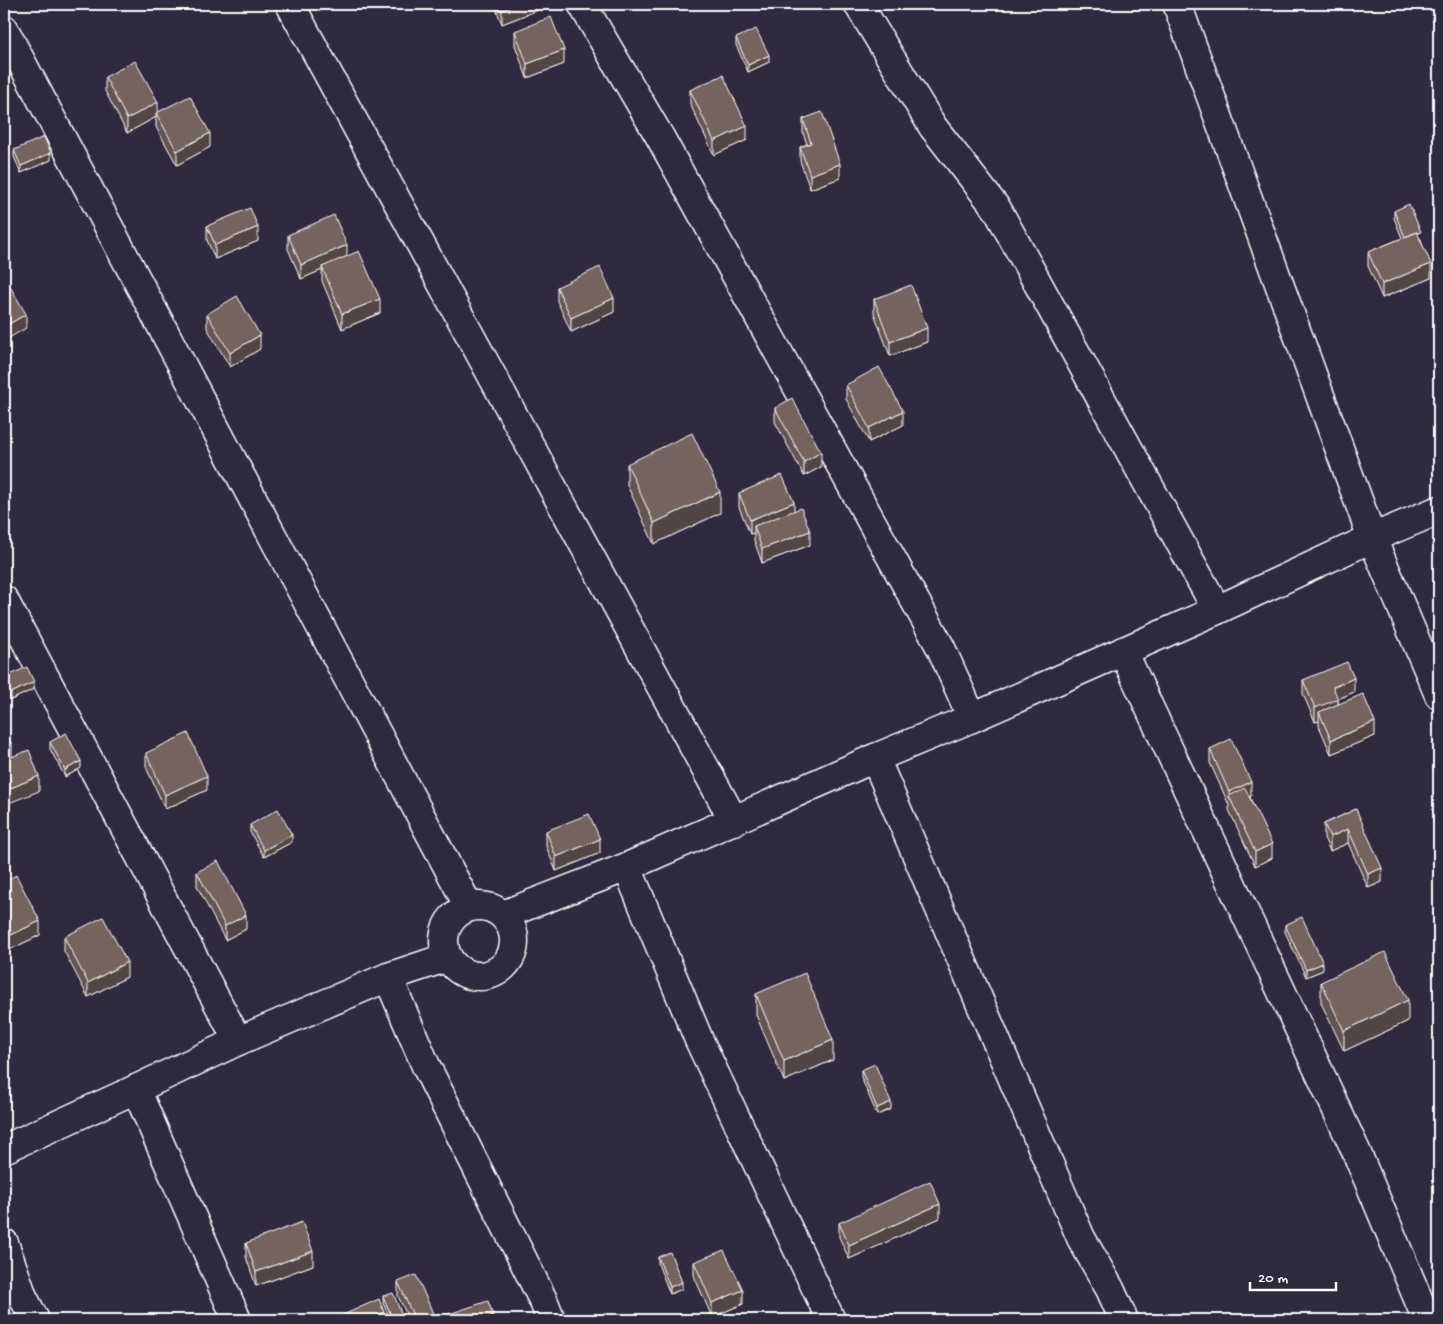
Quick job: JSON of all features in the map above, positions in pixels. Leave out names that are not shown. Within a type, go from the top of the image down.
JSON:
[{"type":"street","points":[[290,4],[734,820]]},
{"type":"street","points":[[582,4],[664,146],[936,639],[972,718]]},
{"type":"street","points":[[858,4],[933,127],[997,209],[1217,610]]},
{"type":"street","points":[[1177,4],[1372,538],[1439,695]]},
{"type":"street","points":[[4,29],[469,908]]},
{"type":"street","points":[[503,915],[627,867],[874,758],[972,718],[1217,610],[1372,538],[1439,510]]},
{"type":"street","points":[[4,600],[238,1041]]},
{"type":"street","points":[[1123,651],[1356,1151],[1427,1320]]},
{"type":"street","points":[[874,758],[1081,1238],[1110,1289],[1124,1320]]},
{"type":"street","points":[[627,867],[699,1040],[831,1320]]},
{"type":"street","points":[[481,906],[493,908],[503,915],[510,924],[514,936],[513,948],[508,960],[501,969],[490,975],[478,976],[466,973],[456,966],[448,957],[444,945],[445,933],[450,922],[458,913],[469,908],[481,906]]},
{"type":"street","points":[[5,1146],[136,1089],[238,1041],[388,977],[448,957]]},
{"type":"street","points":[[388,977],[426,1066],[544,1302],[551,1320]]},
{"type":"street","points":[[136,1089],[237,1320]]},
{"type":"street","points":[[4,1243],[23,1296],[35,1320]]},
{"type":"building","points":[[500,4],[518,4],[502,10]]},
{"type":"building","points":[[551,17],[564,50],[527,64],[515,31]]},
{"type":"building","points":[[756,29],[769,55],[748,65],[736,38]]},
{"type":"building","points":[[135,61],[158,102],[127,119],[105,77]]},
{"type":"building","points":[[723,75],[747,126],[714,141],[690,90]]},
{"type":"building","points":[[190,96],[210,133],[177,151],[156,113]]},
{"type":"building","points":[[822,112],[840,164],[810,175],[800,147],[811,143],[803,119]]},
{"type":"building","points":[[44,137],[51,153],[21,166],[14,150]]},
{"type":"building","points":[[1409,204],[1421,232],[1405,237],[1394,211]]},
{"type":"building","points":[[250,208],[258,227],[215,245],[207,226]]},
{"type":"building","points":[[334,215],[347,245],[301,265],[288,235]]},
{"type":"building","points":[[1417,232],[1431,264],[1382,284],[1368,252]]},
{"type":"building","points":[[359,251],[380,299],[342,314],[322,267]]},
{"type":"building","points":[[600,267],[614,298],[571,318],[557,287]]},
{"type":"building","points":[[4,276],[26,314],[4,327]]},
{"type":"building","points":[[911,285],[927,328],[890,342],[874,299]]},
{"type":"building","points":[[237,296],[260,335],[230,353],[207,314]]},
{"type":"building","points":[[879,367],[903,411],[869,428],[846,385]]},
{"type":"building","points":[[792,398],[821,452],[804,462],[775,408]]},
{"type":"building","points":[[692,433],[720,492],[654,523],[627,464]]},
{"type":"building","points":[[782,475],[794,502],[750,520],[739,493]]},
{"type":"building","points":[[801,508],[810,531],[762,549],[754,526]]},
{"type":"building","points":[[1347,662],[1354,678],[1333,687],[1338,699],[1315,708],[1303,680]]},
{"type":"building","points":[[27,667],[34,682],[11,693],[7,687],[4,689],[4,678]]},
{"type":"building","points":[[1363,694],[1375,722],[1331,740],[1319,712]]},
{"type":"building","points":[[4,728],[12,745],[4,749]]},
{"type":"building","points":[[66,733],[81,761],[65,770],[50,742]]},
{"type":"building","points":[[188,733],[207,776],[165,795],[146,753]]},
{"type":"building","points":[[1231,739],[1251,782],[1229,792],[1210,749]]},
{"type":"building","points":[[29,750],[39,776],[4,791],[4,760]]},
{"type":"building","points":[[1245,788],[1272,844],[1255,852],[1229,796]]},
{"type":"building","points":[[278,809],[292,835],[264,850],[250,825]]},
{"type":"building","points":[[1356,809],[1382,868],[1368,874],[1348,829],[1330,837],[1324,824]]},
{"type":"building","points":[[589,814],[600,839],[556,857],[546,831]]},
{"type":"building","points":[[218,861],[246,915],[225,926],[197,872]]},
{"type":"building","points":[[16,875],[40,921],[9,936],[4,925],[4,882]]},
{"type":"building","points":[[103,917],[127,962],[88,983],[64,937]]},
{"type":"building","points":[[1302,917],[1323,963],[1306,970],[1285,925]]},
{"type":"building","points":[[1385,952],[1408,1000],[1344,1031],[1321,982]]},
{"type":"building","points":[[805,973],[833,1040],[784,1061],[756,994]]},
{"type":"building","points":[[875,1064],[891,1102],[877,1108],[861,1070]]},
{"type":"building","points":[[930,1181],[940,1204],[849,1245],[839,1223]]},
{"type":"building","points":[[302,1222],[313,1251],[256,1272],[246,1243]]},
{"type":"building","points":[[724,1250],[743,1290],[712,1303],[694,1262]]},
{"type":"building","points":[[670,1252],[682,1282],[670,1287],[658,1257]]},
{"type":"building","points":[[4,1268],[8,1280],[4,1282]]},
{"type":"building","points":[[416,1275],[436,1320],[415,1320],[398,1282]]},
{"type":"building","points":[[393,1293],[404,1320],[393,1320],[383,1296]]},
{"type":"building","points":[[379,1299],[384,1312],[366,1320],[346,1320],[343,1315]]},
{"type":"building","points":[[488,1301],[493,1315],[479,1320],[448,1320],[446,1315]]},
{"type":"building","points":[[694,1315],[696,1320],[682,1320]]},
{"type":"building","points":[[188,1316],[189,1320],[177,1320]]}]
